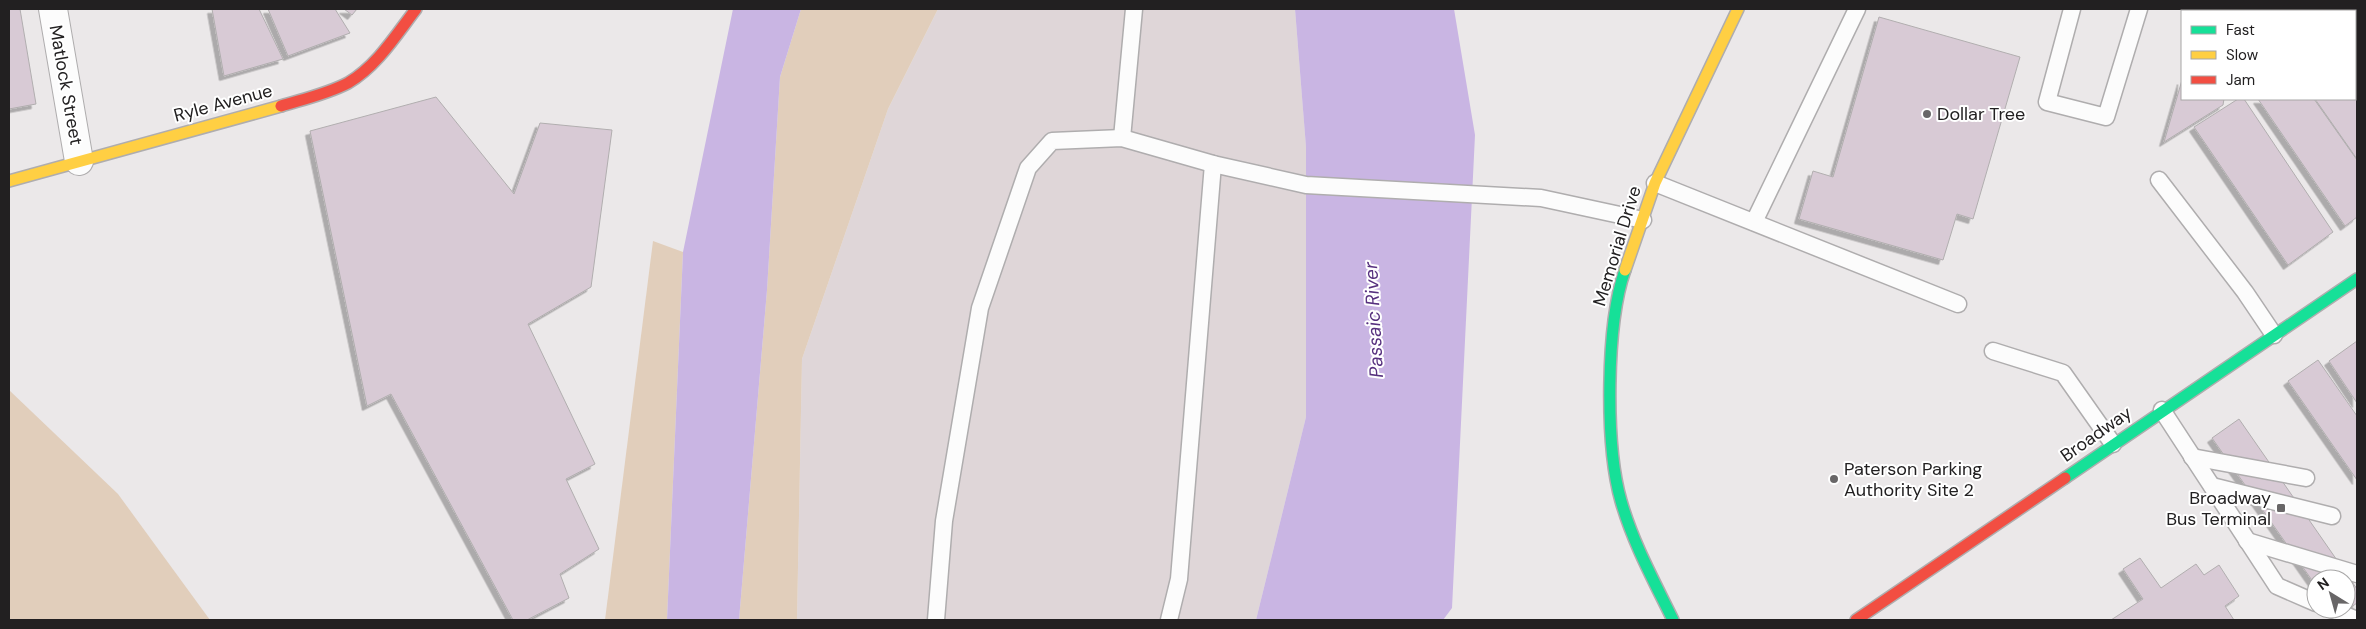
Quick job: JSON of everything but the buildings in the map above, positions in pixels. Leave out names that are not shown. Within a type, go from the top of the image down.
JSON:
[{"type":"street","name":"Matlock Street","points":[[53,9],[79,161]]},
{"type":"street","name":"Ryle Avenue","points":[[9,181],[309,98],[336,88],[360,76],[416,9]]},
{"type":"street","name":"Memorial Drive","points":[[1673,620],[1638,548],[1621,500],[1614,459],[1610,398],[1613,318],[1622,278],[1655,183],[1738,9]]},
{"type":"street","name":"Broadway","points":[[1856,620],[2357,279]]},
{"type":"lane","points":[[1122,138],[1134,9]]},
{"type":"lane","points":[[1754,222],[1857,9]]},
{"type":"lane","points":[[2072,9],[2047,102],[2106,117],[2139,9]]},
{"type":"lane","points":[[936,620],[944,521],[980,308],[1028,168],[1052,141],[1122,138],[1213,164],[1306,185],[1541,198],[1642,220]]},
{"type":"lane","points":[[1169,620],[1179,579],[1213,164]]},
{"type":"lane","points":[[2159,180],[2245,292],[2274,335]]},
{"type":"lane","points":[[1655,183],[1958,304]]},
{"type":"lane","points":[[1993,351],[2063,373],[2113,444]]},
{"type":"lane","points":[[2162,410],[2277,586],[2306,598]]},
{"type":"lane","points":[[2192,457],[2306,478]]},
{"type":"lane","points":[[2212,486],[2332,516]]},
{"type":"lane","points":[[2248,541],[2357,574]]},
{"type":"shaded area","points":[[801,9],[938,9],[888,109],[802,359],[797,620],[739,620],[767,290],[780,77]]},
{"type":"shaded area","points":[[938,9],[1295,9],[1306,147],[1306,417],[1256,620],[797,620],[802,359],[888,109]]},
{"type":"shaded area","points":[[653,241],[683,252],[667,620],[605,620]]},
{"type":"shaded area","points":[[9,390],[118,494],[210,620],[9,620]]},
{"type":"water","points":[[733,9],[801,9],[780,77],[767,290],[739,620],[667,620],[683,252]]},
{"type":"water","name":"Passaic River","points":[[1295,9],[1454,9],[1475,135],[1452,608],[1443,620],[1256,620],[1306,417],[1306,147]]},
{"type":"traffic: fast","points":[[1625,270],[1614,321],[1611,352],[1610,418],[1612,449],[1616,477],[1626,517],[1644,562],[1673,620]]},
{"type":"traffic: fast","points":[[2065,478],[2357,279]]},
{"type":"traffic: slow","points":[[1625,270],[1655,183],[1738,9]]},
{"type":"traffic: slow","points":[[9,181],[281,106]]},
{"type":"traffic: jam","points":[[281,106],[332,90],[358,76],[377,59],[416,9]]},
{"type":"traffic: jam","points":[[1856,620],[2065,478]]},
{"type":"place","name":"Dollar Tree","points":[[1927,114]]},
{"type":"place","name":"Paterson Parking Authority Site 2","points":[[1834,479]]},
{"type":"place","name":"Broadway Bus Terminal","points":[[2281,508]]}]
